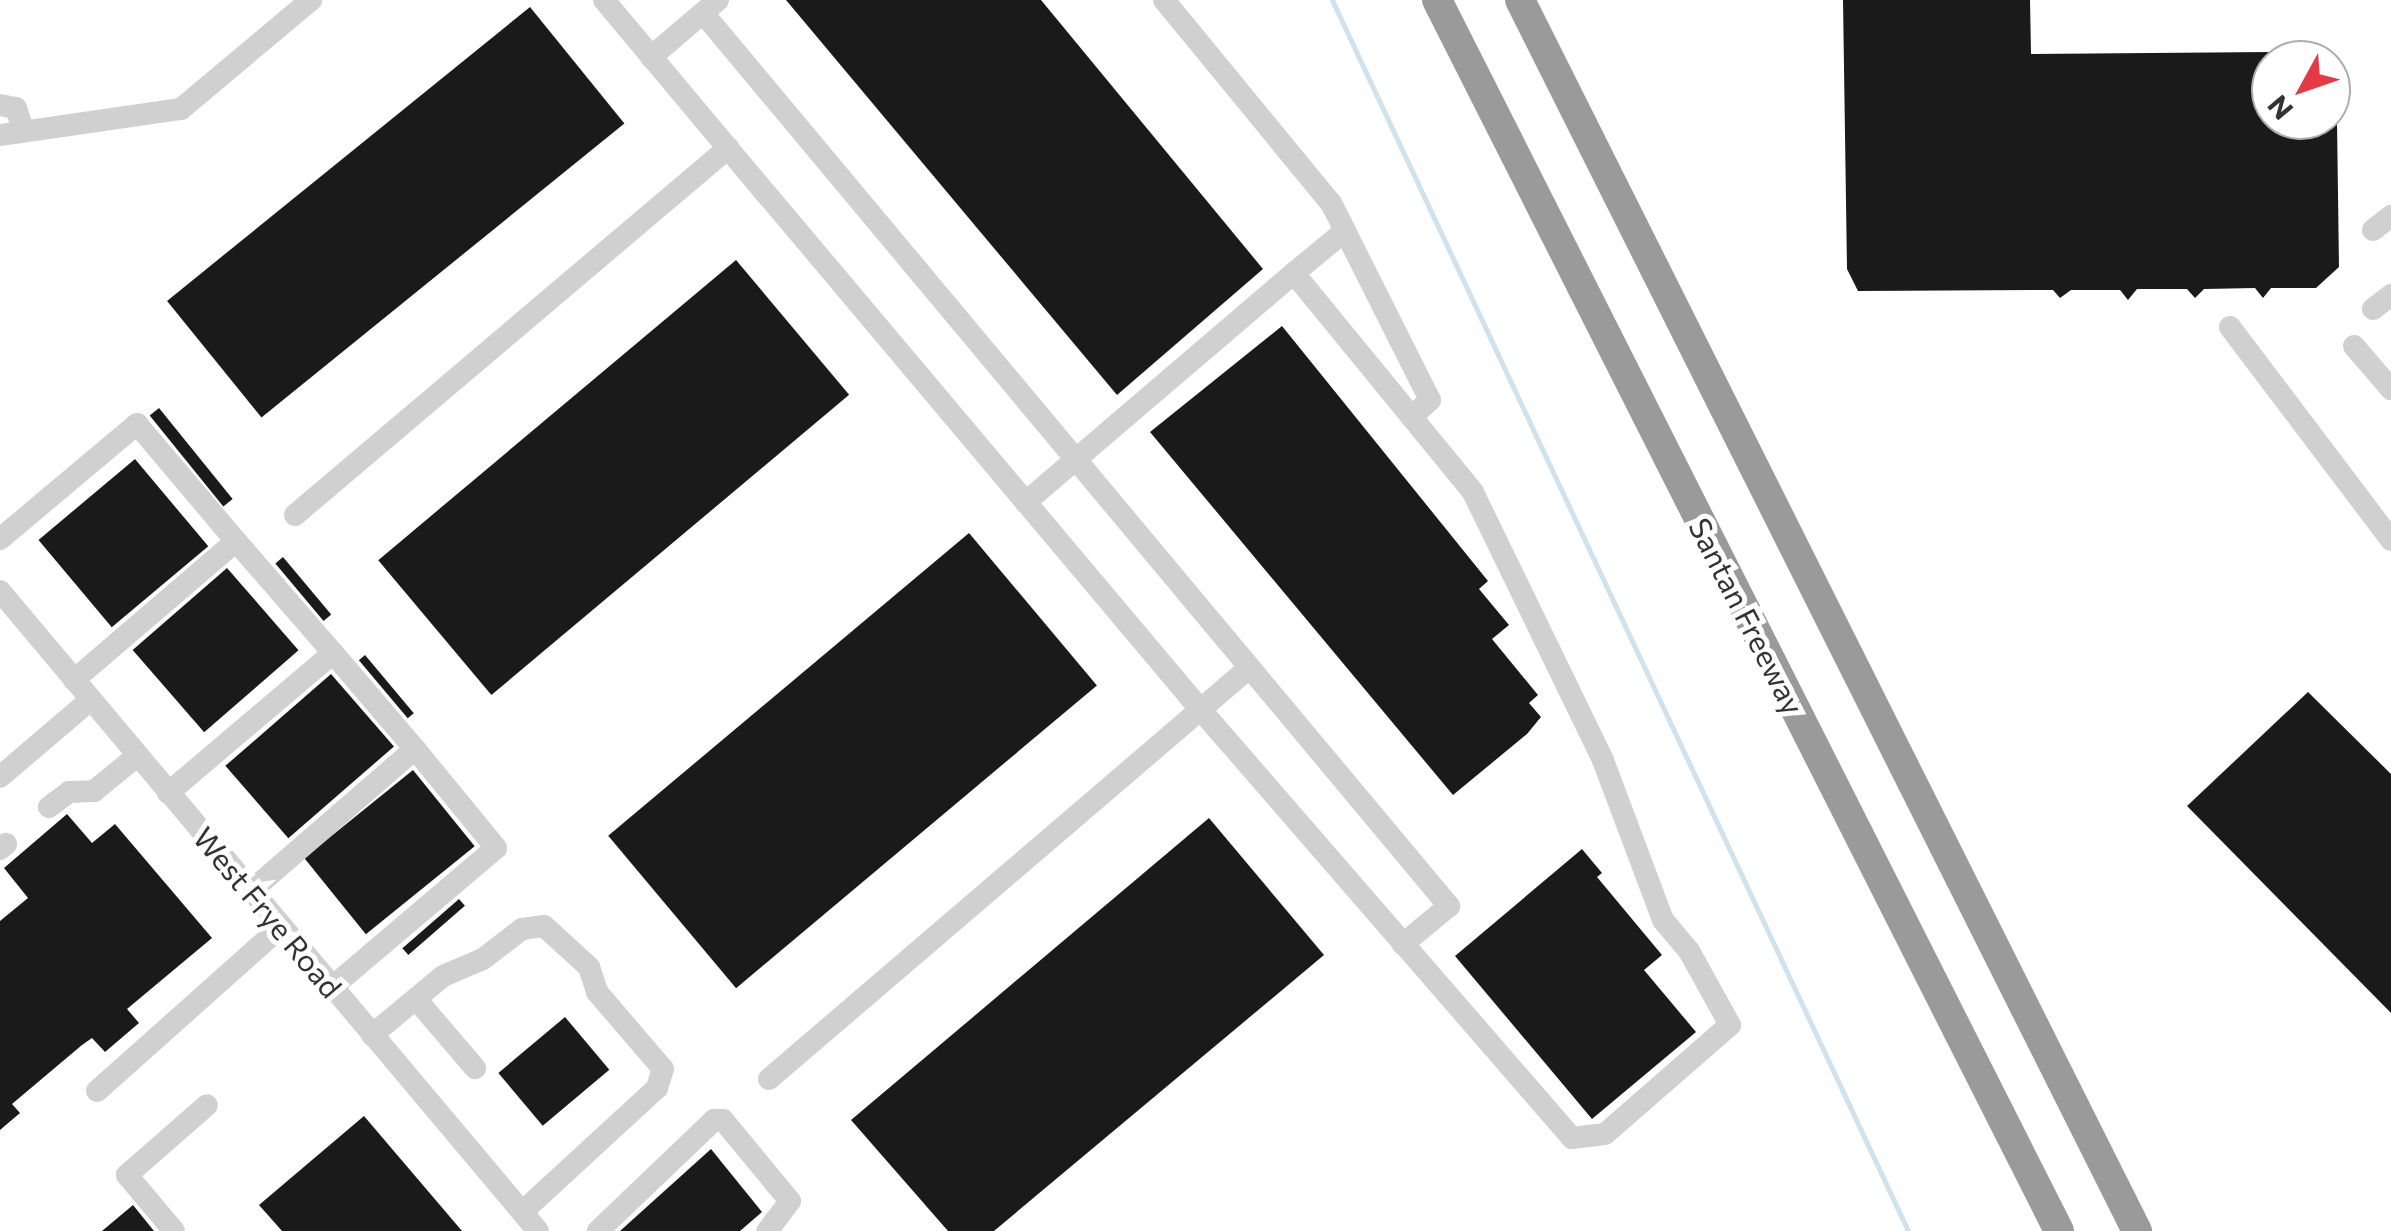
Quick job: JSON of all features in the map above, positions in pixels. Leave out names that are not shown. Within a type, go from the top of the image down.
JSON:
[{"type":"highway","name":"Santan Freeway","points":[[1437,0],[2059,1231]]},
{"type":"highway","points":[[1520,0],[2137,1231]]},
{"type":"highway","points":[[1985,1090],[2044,1231]]},
{"type":"highway","points":[[2103,1158],[2150,1231]]},
{"type":"street","points":[[0,106],[16,108],[12,133],[180,109],[311,0]]},
{"type":"street","points":[[604,0],[1200,709],[1572,1138],[1605,1134],[1730,1025],[1689,951],[1663,920],[1603,760],[1474,492],[1294,273]]},
{"type":"street","points":[[1164,0],[1331,203],[1430,400],[1412,418]]},
{"type":"street","points":[[652,57],[711,7],[1074,460],[1449,906],[1403,944]]},
{"type":"street","points":[[294,516],[728,148]]},
{"type":"street","points":[[1026,502],[1345,231]]},
{"type":"street","points":[[2230,327],[2387,526]]},
{"type":"street","points":[[2354,346],[2391,389]]},
{"type":"street","points":[[0,539],[137,424],[496,848],[332,986]]},
{"type":"street","points":[[74,680],[236,541]]},
{"type":"street","name":"West Frye Road","points":[[0,592],[538,1231]]},
{"type":"street","points":[[168,793],[333,654]]},
{"type":"street","points":[[770,1078],[1249,668]]},
{"type":"street","points":[[0,777],[90,700]]},
{"type":"street","points":[[251,891],[415,750]]},
{"type":"street","points":[[49,807],[68,792],[94,791],[137,756]]},
{"type":"street","points":[[372,1034],[416,998],[522,929],[544,926],[589,967],[597,992],[663,1069],[657,1088],[522,1212]]},
{"type":"street","points":[[97,1092],[282,927]]},
{"type":"street","points":[[416,998],[475,1068]]},
{"type":"street","points":[[174,1231],[126,1175],[207,1105]]},
{"type":"street","points":[[598,1231],[714,1120],[723,1120],[790,1201],[767,1231]]},
{"type":"building","points":[[786,0],[1041,0],[1263,269],[1117,395]]},
{"type":"building","points":[[1843,0],[2030,0],[2031,54],[2251,52],[2251,140],[2337,140],[2339,267],[2316,288],[2271,288],[2263,298],[2255,288],[2204,289],[2195,298],[2187,289],[2137,289],[2128,300],[2120,290],[2071,290],[2060,298],[2053,290],[1858,291],[1847,269]]},
{"type":"building","points":[[530,7],[624,124],[261,417],[167,301]]},
{"type":"building","points":[[736,260],[849,395],[491,695],[378,560]]},
{"type":"building","points":[[1282,326],[1488,581],[1479,589],[1509,625],[1492,639],[1538,695],[1529,703],[1541,717],[1527,734],[1453,795],[1150,432]]},
{"type":"building","points":[[159,408],[233,499],[223,506],[150,416]]},
{"type":"building","points":[[135,459],[208,546],[112,627],[38,540]]},
{"type":"building","points":[[969,533],[1097,685],[736,988],[608,836]]},
{"type":"building","points":[[283,557],[331,614],[324,621],[275,563]]},
{"type":"building","points":[[227,568],[299,650],[204,732],[133,650]]},
{"type":"building","points":[[365,655],[414,713],[408,718],[359,660]]},
{"type":"building","points":[[331,674],[394,746],[288,838],[225,766]]},
{"type":"building","points":[[2308,692],[2391,774],[2391,1013],[2187,806]]},
{"type":"building","points":[[413,770],[475,846],[366,934],[304,858]]},
{"type":"building","points":[[67,814],[92,843],[115,824],[212,938],[127,1009],[139,1023],[105,1052],[92,1038],[82,1045],[12,1104],[20,1113],[0,1130],[0,921],[28,898],[4,868]]},
{"type":"building","points":[[1209,818],[1324,955],[994,1231],[948,1231],[851,1120]]},
{"type":"building","points":[[1582,849],[1602,873],[1597,877],[1662,955],[1644,970],[1696,1032],[1592,1119],[1455,956]]},
{"type":"building","points":[[459,899],[465,906],[408,955],[402,948]]},
{"type":"building","points":[[565,1017],[609,1070],[543,1126],[498,1073]]},
{"type":"building","points":[[364,1116],[462,1231],[282,1231],[259,1205]]},
{"type":"building","points":[[711,1149],[762,1212],[740,1231],[620,1231]]},
{"type":"building","points":[[133,1205],[154,1231],[102,1231]]},
{"type":"waterway","points":[[1332,0],[1908,1231]]}]
